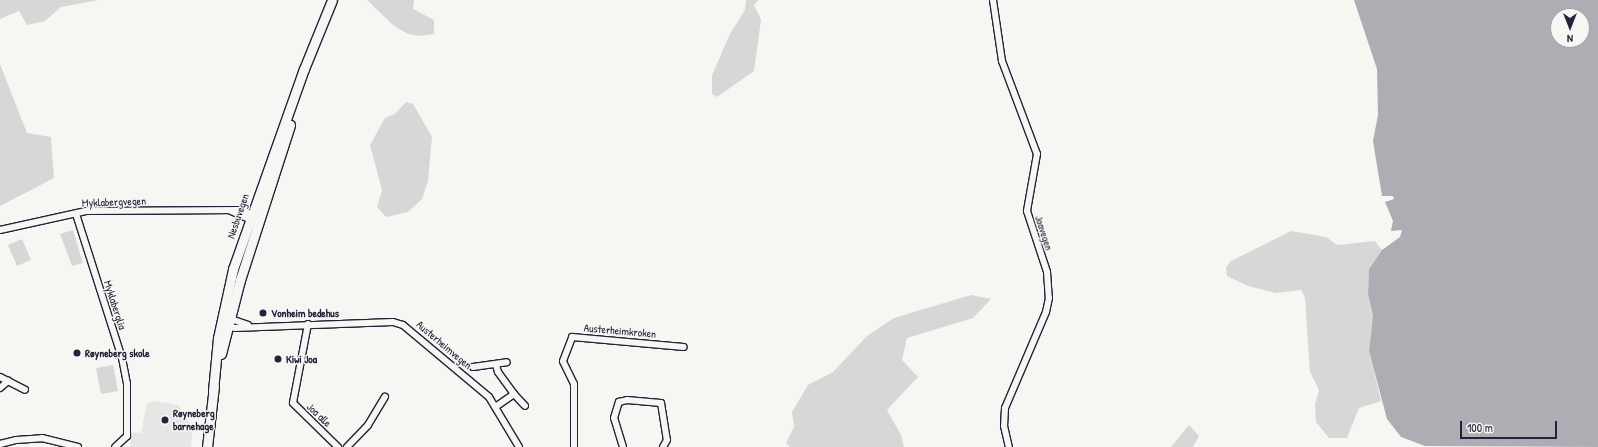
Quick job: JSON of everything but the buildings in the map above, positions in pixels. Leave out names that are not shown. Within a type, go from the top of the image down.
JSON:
[{"type":"main road","name":"Nesbuvegen","points":[[207,447],[213,391],[226,321],[229,282],[252,212],[332,0]]},
{"type":"main road","name":"Nesbuvegen","points":[[226,321],[311,55]]},
{"type":"street","name":"Joavegen","points":[[993,0],[1002,61],[1037,154],[1027,210],[1047,272],[1049,298],[1046,312],[1005,408],[1004,426],[1009,447]]},
{"type":"street","name":"Myklabergvegen","points":[[0,230],[94,211],[252,212]]},
{"type":"street","name":"Myklabergvegen","points":[[231,211],[249,221],[258,221]]},
{"type":"street","points":[[252,212],[258,221]]},
{"type":"street","name":"Myklaberglia","points":[[76,214],[82,239],[122,358],[127,384],[127,436],[115,447]]},
{"type":"street","name":"Austerheimvegen","points":[[226,321],[250,326],[393,322],[403,325],[481,389],[497,406],[519,447]]},
{"type":"street","name":"Joa alle","points":[[308,324],[293,403],[338,447]]},
{"type":"street","name":"Austerheimkroken","points":[[574,447],[574,384],[563,361],[572,337],[684,347]]},
{"type":"street","points":[[473,367],[496,365],[507,362]]},
{"type":"street","points":[[496,365],[498,372],[525,406]]},
{"type":"street","points":[[0,377],[25,390]]},
{"type":"street","points":[[0,388],[8,381]]},
{"type":"street","points":[[497,406],[514,394]]},
{"type":"street","points":[[347,447],[368,425],[385,397]]},
{"type":"street","points":[[623,447],[614,418],[619,402],[627,400],[661,403],[667,440],[663,447]]},
{"type":"street","points":[[0,444],[16,440],[42,438],[78,447]]},
{"type":"shaded area","points":[[0,0],[99,0],[61,7],[45,21],[27,25],[19,11],[0,19]]},
{"type":"shaded area","points":[[367,0],[414,0],[413,9],[434,20],[434,34],[419,36],[408,34],[393,25]]},
{"type":"shaded area","points":[[746,0],[759,0],[754,5],[761,20],[754,71],[717,97],[712,94],[712,75],[730,34],[745,10]]},
{"type":"shaded area","points":[[1354,0],[1598,0],[1598,447],[1425,446],[1401,437],[1387,419],[1369,351],[1373,316],[1368,294],[1369,269],[1382,250],[1400,237],[1402,230],[1391,231],[1393,221],[1385,202],[1394,199],[1393,196],[1382,196],[1373,141],[1378,115],[1377,69]]},
{"type":"shaded area","points":[[0,64],[27,133],[51,137],[54,178],[0,206]]},
{"type":"shaded area","points":[[406,102],[413,104],[432,137],[428,181],[422,199],[408,212],[386,217],[377,207],[382,190],[370,145],[385,118],[395,114]]},
{"type":"shaded area","points":[[73,230],[83,263],[72,266],[60,234]]},
{"type":"shaded area","points":[[1291,231],[1326,237],[1337,245],[1375,241],[1382,250],[1369,269],[1368,294],[1373,316],[1369,351],[1381,401],[1359,408],[1347,438],[1329,438],[1316,422],[1315,404],[1319,390],[1310,372],[1305,298],[1301,290],[1276,293],[1248,286],[1227,276],[1226,267],[1231,261]]},
{"type":"shaded area","points":[[22,239],[31,260],[17,266],[8,245]]},
{"type":"shaded area","points":[[971,295],[991,299],[973,318],[907,338],[902,360],[918,377],[887,410],[901,435],[904,447],[790,447],[786,443],[794,427],[792,412],[808,385],[833,372],[867,336],[894,318]]},
{"type":"shaded area","points":[[113,365],[118,391],[101,394],[96,368]]},
{"type":"shaded area","name":"Røyneberg barnehage","points":[[154,401],[178,405],[193,429],[191,447],[130,447],[131,432],[141,433],[147,403]]},
{"type":"shaded area","points":[[1189,425],[1199,436],[1193,447],[1171,447]]},
{"type":"place","name":"Vonheim bedehus","points":[[263,313]]},
{"type":"place","name":"Røyneberg skole","points":[[77,353]]},
{"type":"place","name":"Kiwi Joa","points":[[278,359]]},
{"type":"place","name":"Røyneberg barnehage","points":[[165,420]]}]
